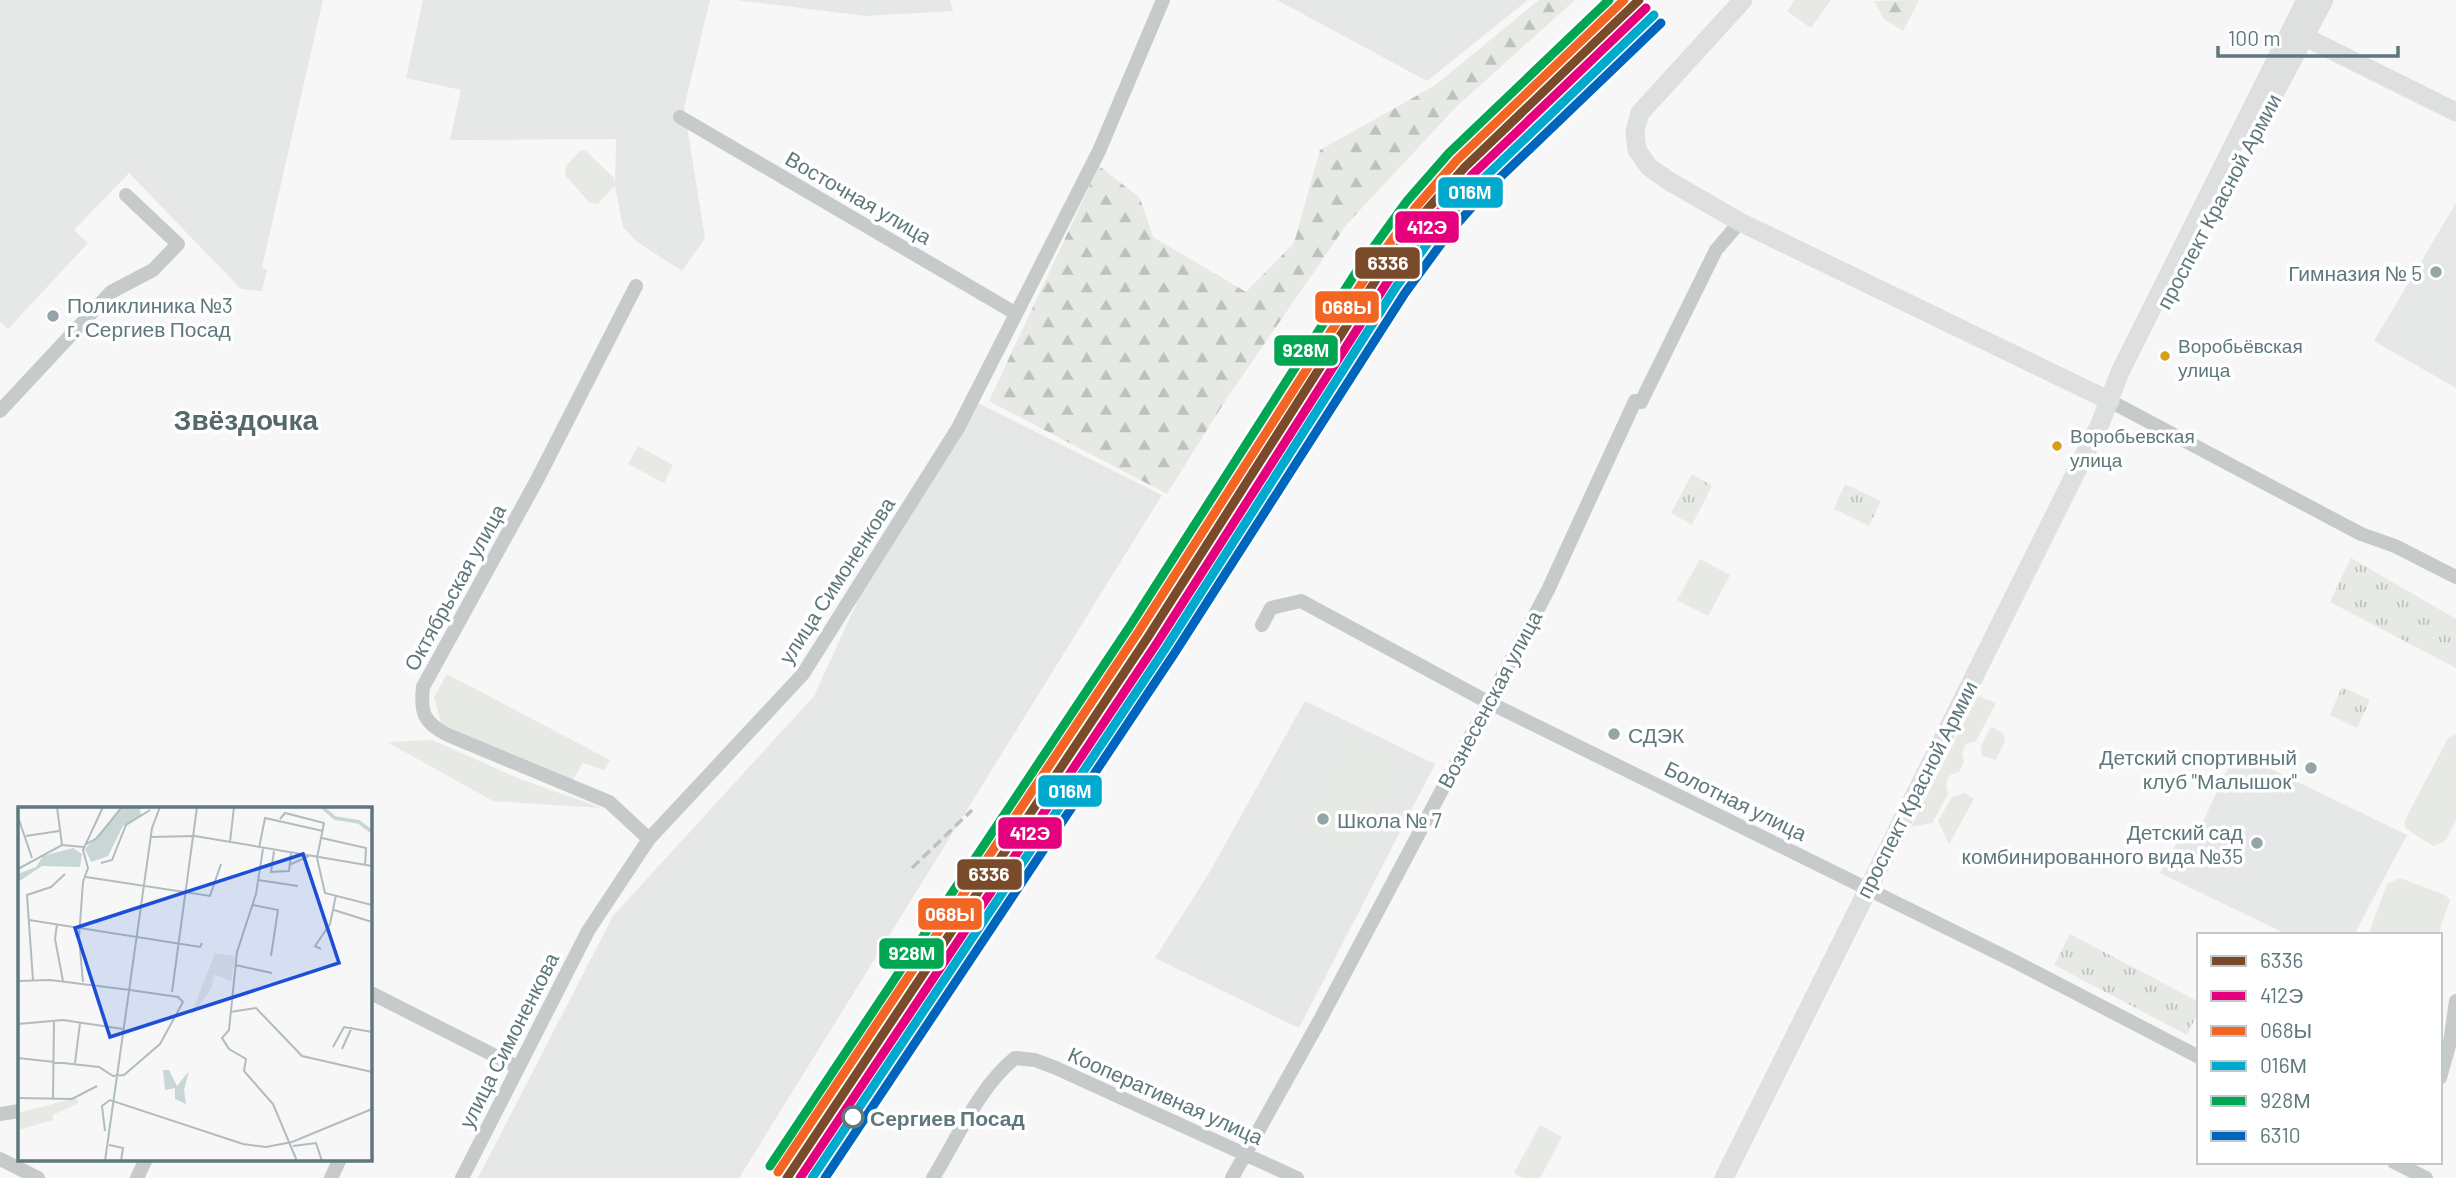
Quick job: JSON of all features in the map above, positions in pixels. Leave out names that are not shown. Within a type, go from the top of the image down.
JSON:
[{"type":"main road","points":[[1743,0],[1640,113],[1635,131],[1637,150],[1649,167],[1740,222],[2110,401]]},
{"type":"main road","name":"проспект Красной Армии","points":[[2110,401],[2120,372],[2306,0]]},
{"type":"main road","name":"проспект Красной Армии","points":[[1724,1178],[1866,887],[2110,401],[2127,376],[2324,0]]},
{"type":"main road","points":[[2305,37],[2456,112]]},
{"type":"street","name":"улица Симоненкова","points":[[462,1178],[588,931],[649,839],[803,674],[958,428],[1099,151],[1163,0]]},
{"type":"street","name":"Восточная улица","points":[[680,117],[1015,313]]},
{"type":"street","points":[[0,411],[111,292],[153,270],[178,244],[126,195]]},
{"type":"street","name":"Вознесенская улица","points":[[1232,1178],[1321,1018],[1486,701],[1548,590],[1635,401],[1641,402],[1716,250],[1740,222]]},
{"type":"street","name":"Октябрьская улица","points":[[636,286],[537,481],[423,687],[420,709],[429,725],[447,735],[609,802],[649,839]]},
{"type":"street","points":[[2110,401],[2361,534],[2395,546],[2456,577]]},
{"type":"street","name":"Болотная улица","points":[[1262,625],[1271,608],[1301,601],[1486,701],[1866,887],[2197,1056]]},
{"type":"street","points":[[371,993],[517,1067]]},
{"type":"street","points":[[2442,1071],[2451,1042],[2456,1001]]},
{"type":"street","name":"Кооперативная улица","points":[[933,1178],[989,1086],[1001,1069],[1015,1058],[1035,1060],[1056,1068],[1224,1147],[1245,1152],[1297,1178]]},
{"type":"street","points":[[0,1114],[18,1111]]},
{"type":"street","points":[[0,1158],[38,1178]]},
{"type":"street","points":[[137,1178],[146,1160]]},
{"type":"street","points":[[331,1178],[340,1160]]},
{"type":"street","points":[[2400,1167],[2426,1178]]},
{"type":"shaded area","points":[[0,0],[323,0],[262,267],[267,270],[262,291],[241,289],[129,173],[74,230],[88,243],[8,329],[0,322]]},
{"type":"shaded area","points":[[423,0],[710,0],[684,108],[705,238],[682,271],[637,242],[623,227],[615,186],[616,139],[450,140],[461,90],[406,78]]},
{"type":"shaded area","points":[[736,0],[950,0],[953,11],[866,16]]},
{"type":"shaded area","points":[[1277,0],[1528,0],[1427,81]]},
{"type":"shaded area","name":"Гимназия № 5","points":[[2456,203],[2456,388],[2374,341]]},
{"type":"shaded area","points":[[978,403],[1162,495],[739,1178],[478,1178],[613,916],[814,696],[881,550]]},
{"type":"shaded area","name":"Школа № 7","points":[[1305,701],[1435,764],[1299,1028],[1155,958],[1209,873]]},
{"type":"shaded area","points":[[2236,752],[2407,835],[2355,933],[2284,933],[2160,873],[2182,833],[2196,836]]},
{"type":"green space","points":[[1539,0],[1575,0],[1456,107],[1347,224],[1227,398],[1167,494],[989,401],[1099,166],[1140,198],[1153,237],[1246,292],[1294,243],[1320,150],[1434,86]]},
{"type":"green space","points":[[1795,0],[1831,0],[1811,28],[1787,11]]},
{"type":"green space","points":[[1919,0],[1903,31],[1884,19],[1874,1]]},
{"type":"green space","points":[[581,150],[586,151],[614,178],[615,186],[597,204],[589,202],[565,175],[566,166]]},
{"type":"green space","points":[[638,446],[673,465],[664,483],[628,464]]},
{"type":"green space","points":[[1692,474],[1712,486],[1692,525],[1671,513]]},
{"type":"green space","points":[[1845,484],[1881,501],[1869,526],[1834,509]]},
{"type":"green space","points":[[2351,558],[2456,619],[2456,668],[2330,602]]},
{"type":"green space","points":[[1700,559],[1730,575],[1708,616],[1677,600]]},
{"type":"green space","points":[[447,674],[610,760],[604,770],[583,763],[572,781],[486,746],[441,723],[434,697]]},
{"type":"green space","points":[[2342,687],[2370,700],[2357,728],[2330,715]]},
{"type":"green space","points":[[1978,696],[1996,703],[1976,741],[1966,744],[1962,753],[1964,762],[1959,772],[1950,775],[1946,783],[1948,794],[1932,823],[1911,827]]},
{"type":"green space","points":[[1991,727],[2003,733],[2005,741],[1996,760],[1982,756],[1981,746]]},
{"type":"green space","points":[[2456,734],[2456,820],[2445,841],[2433,846],[2405,828],[2405,820],[2448,738]]},
{"type":"green space","points":[[1349,738],[1400,764],[1355,853],[1304,827]]},
{"type":"green space","points":[[432,740],[520,779],[602,808],[493,801],[387,742]]},
{"type":"green space","points":[[1965,793],[1974,799],[1949,844],[1938,821],[1952,797]]},
{"type":"green space","points":[[2400,878],[2445,895],[2450,900],[2439,933],[2369,933],[2387,884]]},
{"type":"green space","points":[[2070,934],[2197,1001],[2197,1015],[2187,1035],[2054,965]]},
{"type":"green space","points":[[1540,1125],[1562,1137],[1540,1178],[1523,1178],[1514,1173]]},
{"type":"railway","points":[[912,868],[972,810]]},
{"type":"transit line","name":"928М","points":[[770,1166],[1130,626],[1362,263],[1407,201],[1449,153],[1609,0]]},
{"type":"transit line","name":"068Ы","points":[[778,1172],[1139,631],[1371,269],[1416,207],[1457,160],[1624,0]]},
{"type":"transit line","name":"6336","points":[[787,1178],[1148,637],[1379,275],[1424,213],[1465,167],[1639,0]]},
{"type":"transit line","name":"412Э","points":[[800,1178],[1157,643],[1388,281],[1432,220],[1473,174],[1646,8]]},
{"type":"transit line","name":"016М","points":[[812,1178],[1165,649],[1396,287],[1440,226],[1480,182],[1654,15]]},
{"type":"transit line","name":"6310","points":[[825,1178],[1174,654],[1405,293],[1449,233],[1488,189],[1661,23]]},
{"type":"place","name":"Гимназия № 5","points":[[2436,272]]},
{"type":"place","name":"Поликлиника №3 г. Сергиев Посад","points":[[53,316]]},
{"type":"place","name":"Воробьёвская улица","points":[[2165,356]]},
{"type":"place","name":"Воробьевская улица","points":[[2057,446]]},
{"type":"place","name":"СДЭК","points":[[1614,734]]},
{"type":"place","name":"Детский спортивный клуб \"Малышок\"","points":[[2311,768]]},
{"type":"place","name":"Школа № 7","points":[[1323,819]]},
{"type":"place","name":"Детский сад комбинированного вида №35","points":[[2257,843]]},
{"type":"place","name":"Сергиев Посад","points":[[853,1117]]},
{"type":"district","name":"Звёздочка","points":[[246,419]]}]
